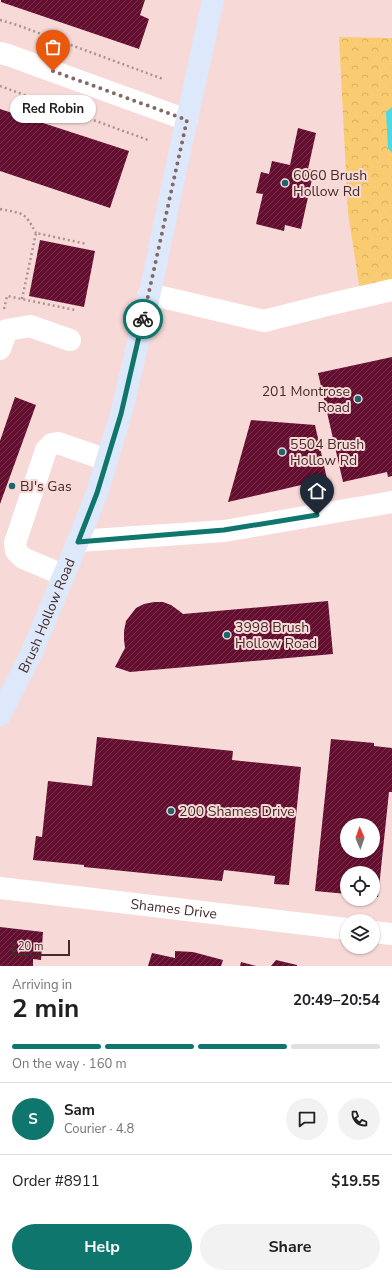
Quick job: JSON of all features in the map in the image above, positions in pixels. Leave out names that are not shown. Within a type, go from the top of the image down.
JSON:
[{"type":"main road","name":"Brush Hollow Road","points":[[0,716],[32,652],[78,542],[97,493],[121,414],[149,294],[213,0]]},
{"type":"street","points":[[0,53],[8,54],[187,120]]},
{"type":"street","points":[[149,294],[264,321],[327,304],[392,290]]},
{"type":"street","points":[[0,349],[7,330],[30,326],[70,340]]},
{"type":"street","points":[[63,575],[23,558],[16,551],[15,543],[46,450],[52,444],[58,443],[107,460]]},
{"type":"street","points":[[78,542],[224,530],[392,502]]},
{"type":"street","name":"Shames Drive","points":[[0,888],[340,928]]},
{"type":"street","points":[[380,933],[392,934]]},
{"type":"path","points":[[0,20],[163,79]]},
{"type":"path","points":[[0,86],[148,140]]},
{"type":"path","points":[[0,209],[24,215],[29,219],[36,233],[22,299]]},
{"type":"path","points":[[36,233],[87,244]]},
{"type":"path","points":[[0,310],[4,310],[7,296],[76,310]]},
{"type":"green space","points":[[339,37],[392,38],[392,290],[361,297],[348,213]]},
{"type":"water","points":[[392,107],[392,153],[388,148],[386,112]]},
{"type":"building","points":[[1,0],[145,0],[140,15],[149,19],[139,49],[1,2]]},
{"type":"building","points":[[0,109],[129,151],[110,208],[0,171]]},
{"type":"building","name":"6060 Brush Hollow Rd","points":[[298,128],[316,133],[308,169],[314,170],[301,229],[285,225],[284,231],[256,224],[263,194],[256,193],[261,172],[269,174],[272,161],[290,165]]},
{"type":"building","points":[[40,240],[95,251],[84,307],[29,296]]},
{"type":"building","name":"201 Montrose Road","points":[[392,357],[392,476],[388,477],[387,472],[343,482],[318,373]]},
{"type":"building","points":[[15,397],[36,405],[0,504],[0,441]]},
{"type":"building","name":"5504 Brush Hollow Rd","points":[[251,420],[315,425],[327,479],[228,502]]},
{"type":"building","name":"3998 Brush Hollow Road","points":[[328,601],[333,654],[130,672],[115,667],[125,648],[124,631],[126,621],[136,608],[144,604],[163,602],[171,605],[183,614]]},
{"type":"building","name":"200 Shames Drive","points":[[97,737],[233,751],[232,760],[301,767],[289,885],[274,884],[275,876],[224,870],[222,881],[84,867],[84,865],[33,860],[36,836],[42,837],[48,781],[92,786]]},
{"type":"building","points":[[331,739],[374,743],[374,746],[392,748],[392,792],[389,792],[380,878],[380,866],[340,866],[340,893],[315,891]]},
{"type":"building","points":[[0,927],[43,932],[41,960],[33,959],[33,966],[0,966]]},
{"type":"building","points":[[175,951],[193,952],[223,960],[221,966],[148,966],[152,953],[175,958]]},
{"type":"building","points":[[276,960],[297,965],[297,966],[271,966]]},
{"type":"building","points":[[241,962],[256,966],[240,966]]},
{"type":"way so far","points":[[53,71],[187,120],[143,319]]},
{"type":"place","name":"Red Robin","points":[[53,71]]},
{"type":"place","name":"6060 Brush Hollow Rd","points":[[285,183]]},
{"type":"place","name":"201 Montrose Road","points":[[358,399]]},
{"type":"place","name":"5504 Brush Hollow Rd","points":[[282,452]]},
{"type":"place","name":"BJ's Gas","points":[[12,486]]},
{"type":"place","name":"3998 Brush Hollow Road","points":[[227,635]]},
{"type":"place","name":"200 Shames Drive","points":[[171,811]]},
{"type":"route","points":[[143,319],[121,414],[97,493],[78,542],[224,530],[317,515]]}]
